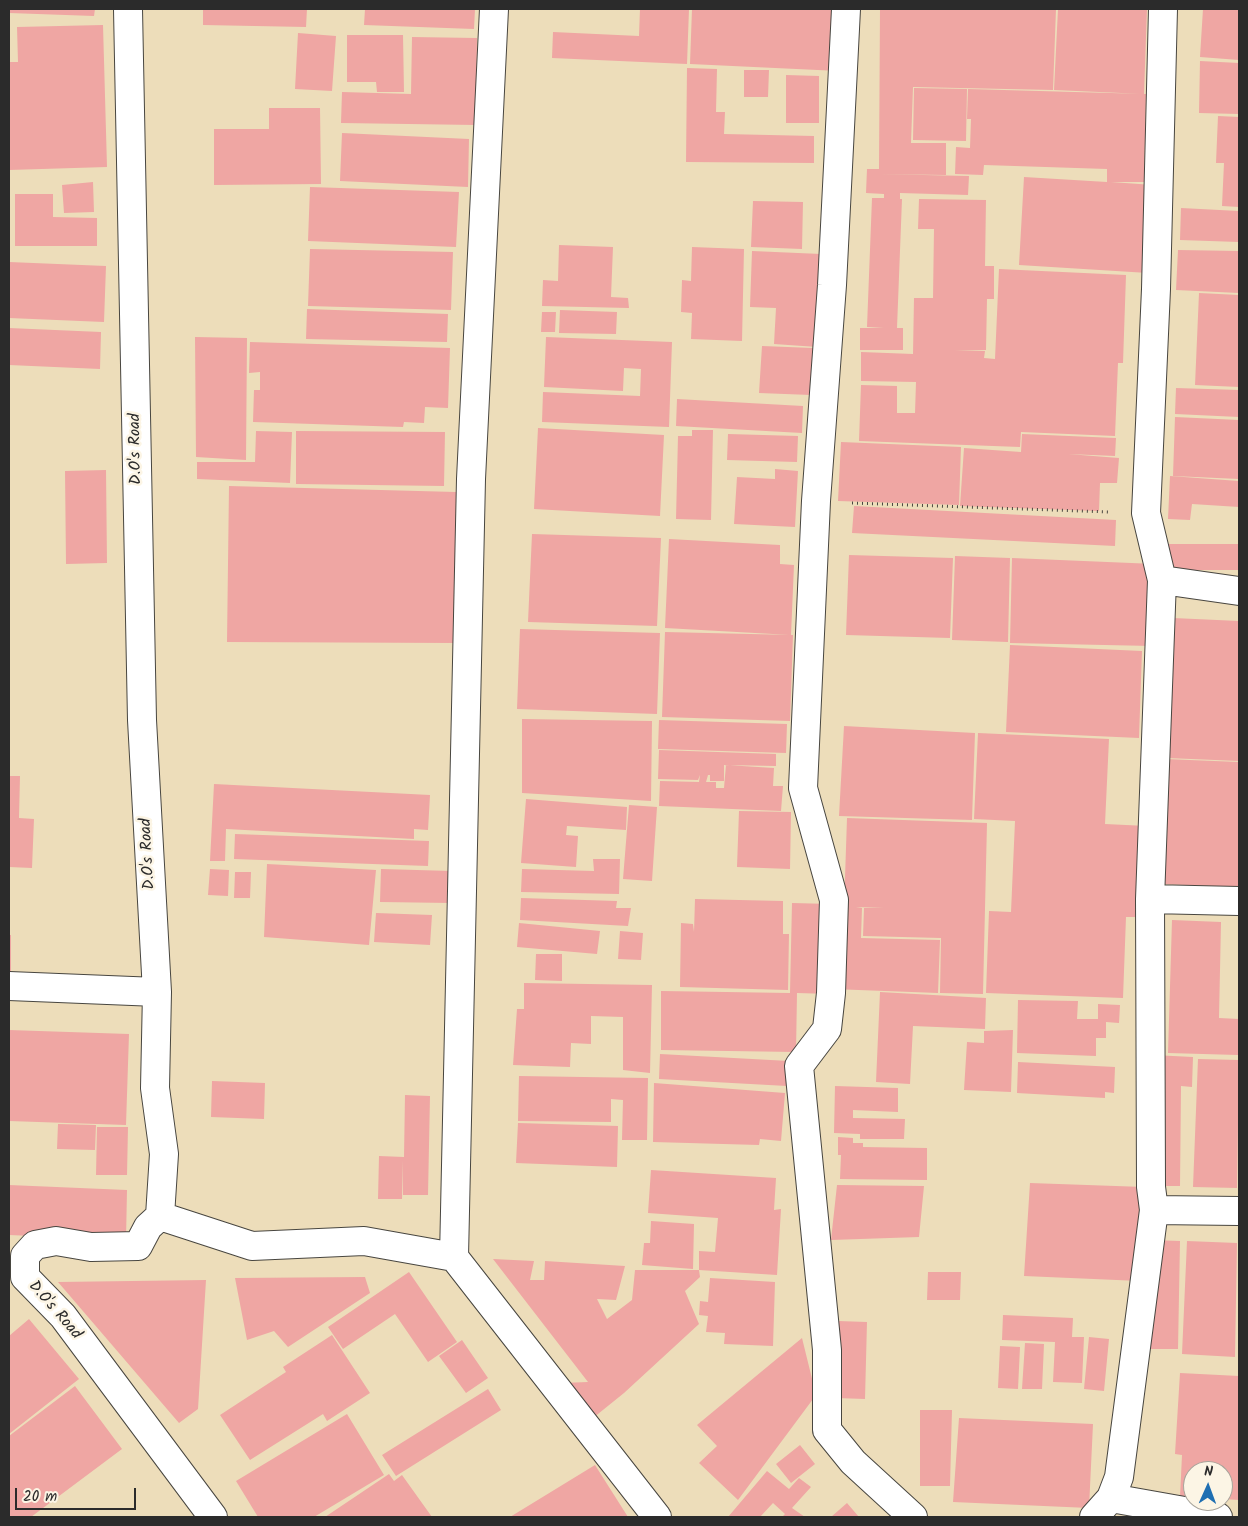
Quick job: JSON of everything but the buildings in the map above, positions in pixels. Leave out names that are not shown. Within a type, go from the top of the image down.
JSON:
[{"type":"street","name":"D.O's Road","points":[[128,9],[142,720],[157,992],[155,1088],[164,1154],[160,1216],[148,1227],[138,1246],[91,1247],[56,1241],[36,1245],[25,1256],[25,1277],[62,1316],[213,1517]]},
{"type":"street","points":[[494,9],[472,479],[454,1257],[657,1517]]},
{"type":"street","points":[[846,9],[832,285],[816,501],[803,788],[834,900],[831,993],[827,1029],[799,1066],[828,1350],[827,1430],[853,1462],[913,1517]]},
{"type":"street","points":[[1163,9],[1146,513],[1162,580],[1150,899],[1151,1188],[1154,1210],[1119,1478],[1103,1508],[1218,1517]]},
{"type":"street","points":[[1162,580],[1239,591]]},
{"type":"street","points":[[1150,899],[1239,901]]},
{"type":"street","points":[[9,986],[157,992]]},
{"type":"street","points":[[1154,1210],[1239,1211]]},
{"type":"street","points":[[160,1216],[252,1246],[364,1241],[454,1257]]},
{"type":"path","points":[[816,501],[1146,513]]}]
